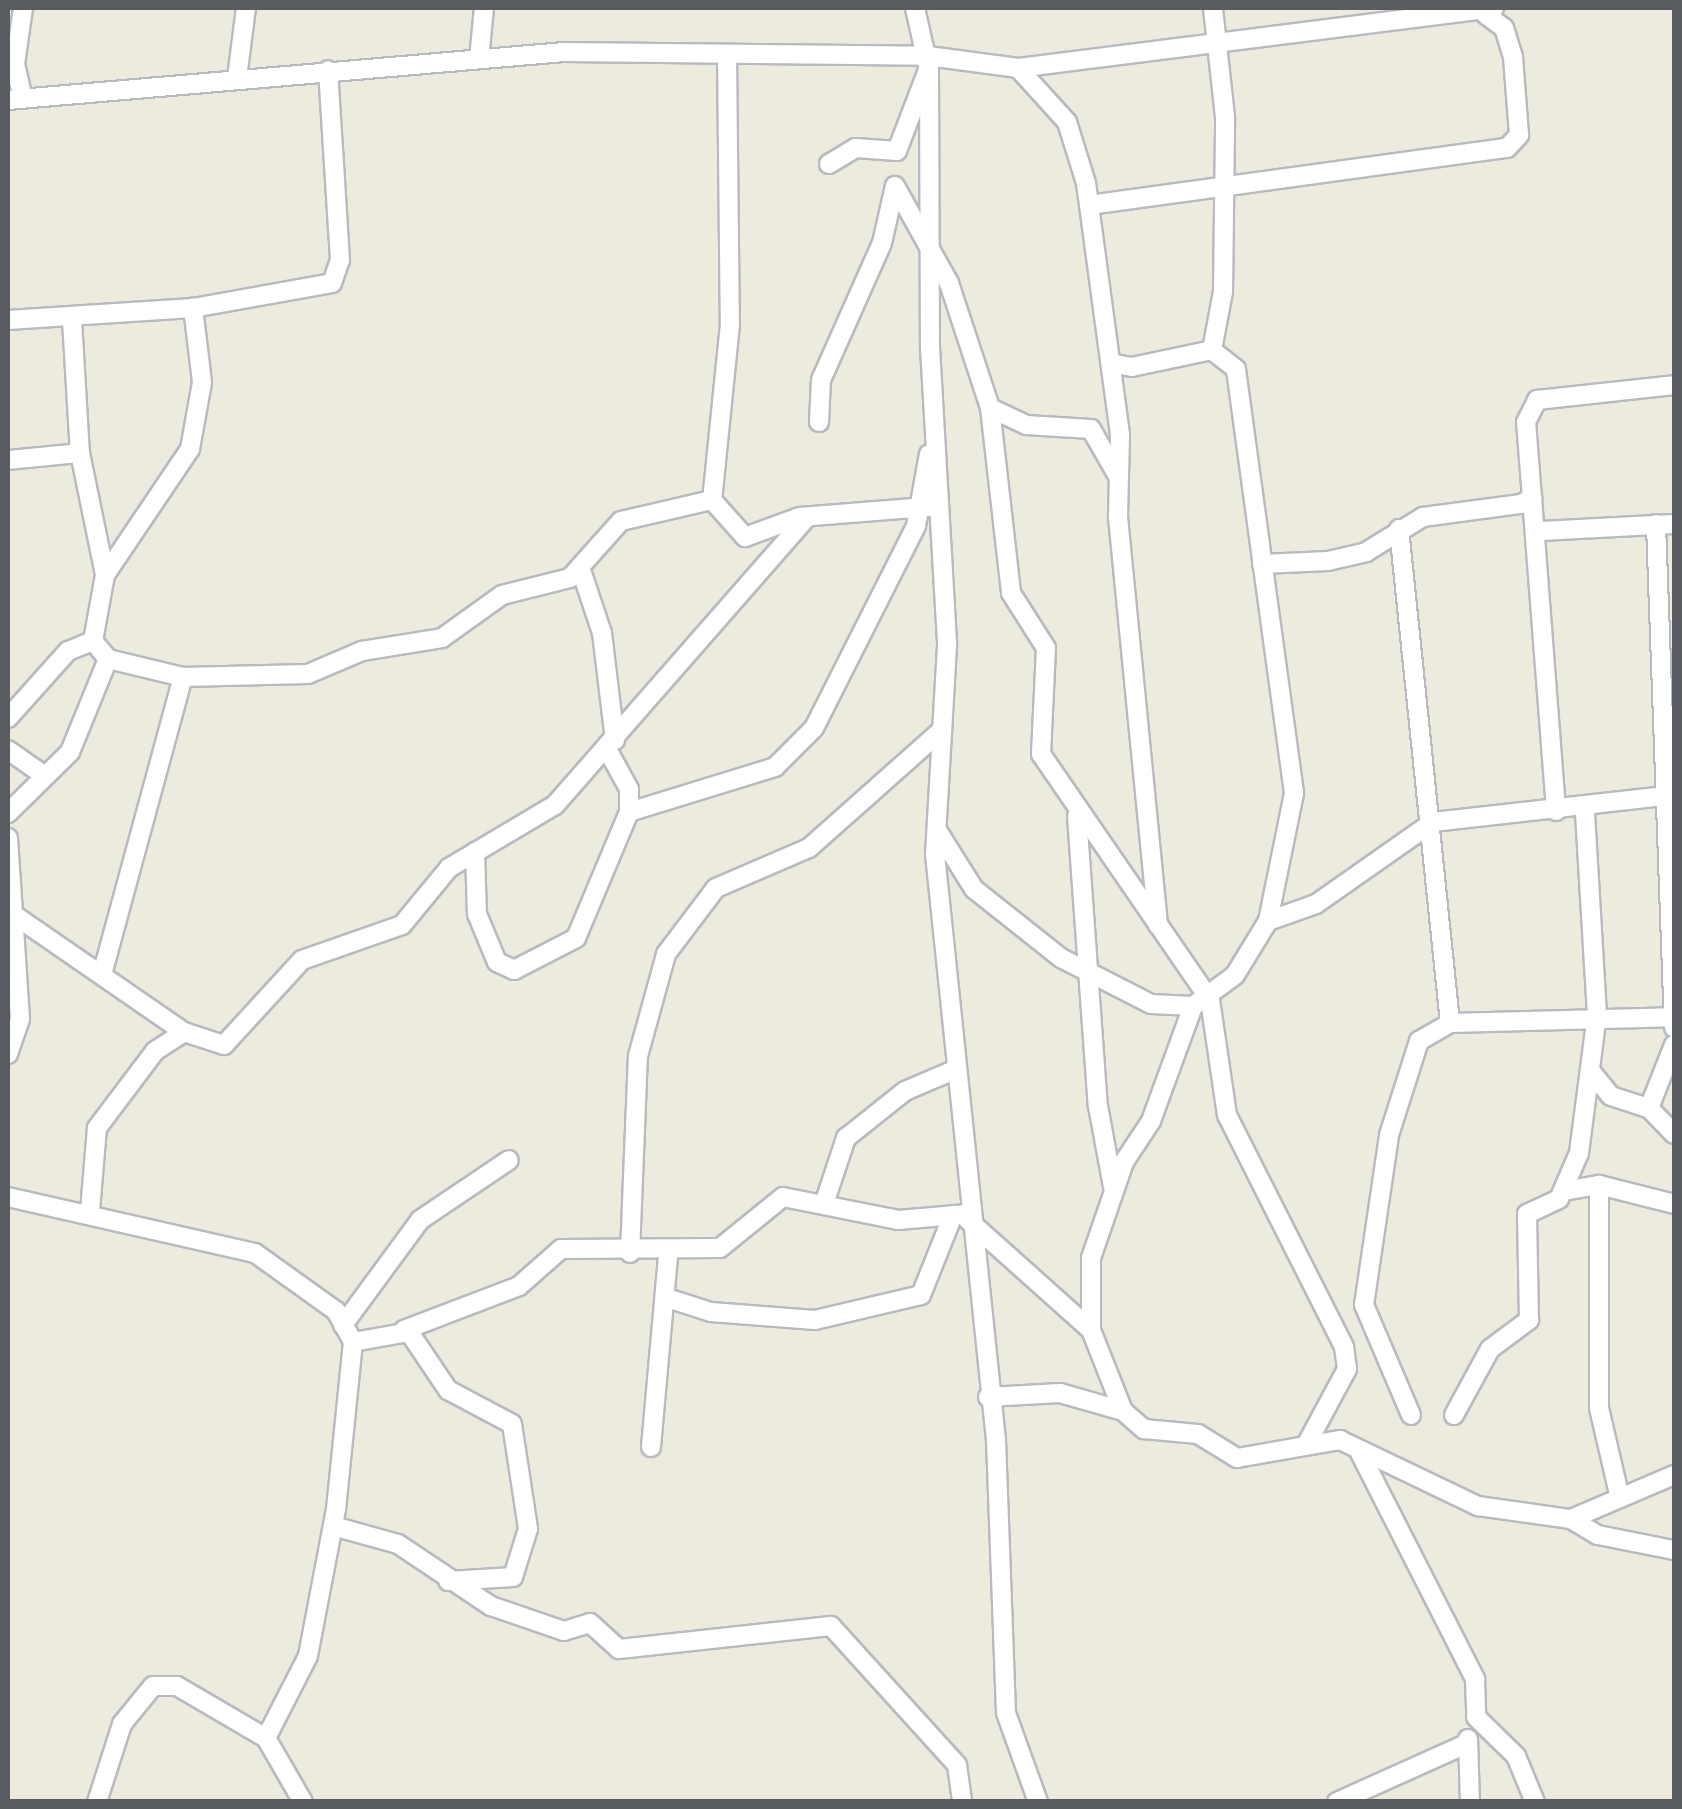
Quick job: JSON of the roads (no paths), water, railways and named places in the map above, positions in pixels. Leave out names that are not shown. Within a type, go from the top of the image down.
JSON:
[{"type":"street","points":[[23,8],[15,64],[15,99],[479,59],[727,54],[1018,68],[1221,38],[1490,11],[1504,28],[1514,57],[1519,135],[1507,148],[1089,205]]},
{"type":"street","points":[[237,78],[246,8]]},
{"type":"street","points":[[479,59],[484,8]]},
{"type":"street","points":[[916,8],[928,63],[934,424],[929,506],[942,730],[937,830],[952,1071],[963,1216],[988,1397],[1006,1714],[1038,1802]]},
{"type":"street","points":[[1212,350],[1224,292],[1221,38],[1213,8]]},
{"type":"street","points":[[727,54],[730,324],[712,500],[745,537],[805,519],[929,506]]},
{"type":"street","points":[[829,164],[856,148],[897,151],[919,75],[928,63]]},
{"type":"street","points":[[1018,68],[1067,122],[1089,205],[1110,363],[1158,925]]},
{"type":"street","points":[[8,320],[72,320],[193,308],[332,284],[340,260],[328,70]]},
{"type":"street","points":[[819,422],[825,368],[882,244],[895,186],[932,252],[990,408],[1011,593],[1046,648],[1041,754],[1077,815],[1158,925],[1201,1003],[1227,1115],[1344,1347],[1347,1369],[1306,1445]]},
{"type":"street","points":[[105,575],[190,450],[202,382],[193,308]]},
{"type":"street","points":[[72,320],[80,453],[105,575],[93,640],[108,659],[183,677],[326,670],[362,652],[442,638],[502,594],[570,578],[621,520],[712,500]]},
{"type":"street","points":[[1110,363],[1132,368],[1212,350]]},
{"type":"street","points":[[1123,1411],[1090,1330],[1091,1258],[1114,1193],[1201,1003],[1268,921],[1294,793],[1236,370],[1212,350]]},
{"type":"street","points":[[1556,811],[1541,532],[1532,498],[1526,422],[1536,400],[1674,385]]},
{"type":"street","points":[[990,408],[1026,425],[1090,429],[1119,478]]},
{"type":"street","points":[[8,460],[80,453]]},
{"type":"street","points":[[1262,564],[1366,552],[1398,529],[1532,498]]},
{"type":"street","points":[[629,812],[775,768],[814,728],[929,506]]},
{"type":"street","points":[[16,918],[103,971],[184,1032],[224,1046],[302,960],[402,924],[435,879],[555,805],[805,519]]},
{"type":"street","points":[[1411,1414],[1364,1305],[1368,1241],[1406,1074],[1419,1041],[1450,1022],[1597,1015],[1673,1022],[1673,795],[1665,524],[1541,532]]},
{"type":"street","points":[[1398,529],[1433,822],[1450,1022]]},
{"type":"street","points":[[474,852],[483,933],[497,962],[514,970],[584,930],[629,812],[611,744],[602,633],[580,566]]},
{"type":"street","points":[[8,718],[68,652],[93,640]]},
{"type":"street","points":[[8,813],[70,752],[108,659]]},
{"type":"street","points":[[103,971],[183,677]]},
{"type":"street","points":[[630,1253],[638,1056],[666,954],[716,888],[809,848],[942,730]]},
{"type":"street","points":[[8,750],[45,776]]},
{"type":"street","points":[[1268,921],[1316,904],[1433,822],[1585,810],[1673,795]]},
{"type":"street","points":[[1564,1191],[1593,1074],[1597,1015],[1585,810]]},
{"type":"street","points":[[1077,815],[1098,1106],[1114,1193]]},
{"type":"street","points":[[937,830],[974,890],[1091,976],[1151,1004],[1201,1003]]},
{"type":"street","points":[[8,838],[20,1019],[8,1054]]},
{"type":"street","points":[[90,1210],[101,1119],[134,1089],[155,1052],[184,1032]]},
{"type":"street","points":[[1649,1108],[1674,1051]]},
{"type":"street","points":[[824,1204],[846,1138],[904,1091],[952,1071]]},
{"type":"street","points":[[1593,1074],[1611,1096],[1649,1108],[1674,1134]]},
{"type":"street","points":[[343,1325],[420,1220],[509,1160]]},
{"type":"street","points":[[1598,1185],[1599,1408],[1619,1494]]},
{"type":"street","points":[[1454,1415],[1490,1349],[1529,1320],[1528,1214],[1564,1191],[1598,1185],[1674,1204]]},
{"type":"street","points":[[352,1342],[404,1330],[519,1286],[561,1249],[668,1255],[735,1242],[783,1196],[898,1220],[963,1216],[1090,1330]]},
{"type":"street","points":[[8,1197],[90,1210],[255,1252],[343,1325],[352,1342],[333,1526],[308,1656],[266,1738]]},
{"type":"street","points":[[668,1298],[711,1312],[815,1320],[921,1294],[963,1216]]},
{"type":"street","points":[[650,1447],[668,1298],[668,1255]]},
{"type":"street","points":[[404,1330],[448,1390],[512,1424],[525,1472],[528,1529],[513,1577],[443,1581]]},
{"type":"street","points":[[988,1397],[1060,1394],[1123,1411],[1144,1428],[1198,1434],[1237,1458],[1340,1440],[1360,1453],[1478,1506],[1571,1519],[1598,1536],[1674,1550]]},
{"type":"street","points":[[1360,1453],[1475,1679],[1476,1717],[1466,1744],[1470,1802]]},
{"type":"street","points":[[1571,1519],[1619,1494],[1674,1475]]},
{"type":"street","points":[[333,1526],[398,1544],[443,1581],[558,1630],[590,1622],[632,1651],[831,1626],[956,1765],[962,1802]]},
{"type":"street","points":[[97,1802],[122,1724],[153,1686],[177,1686],[266,1738],[303,1802]]},
{"type":"street","points":[[1476,1717],[1516,1756],[1535,1802]]},
{"type":"street","points":[[1337,1802],[1466,1744]]}]
